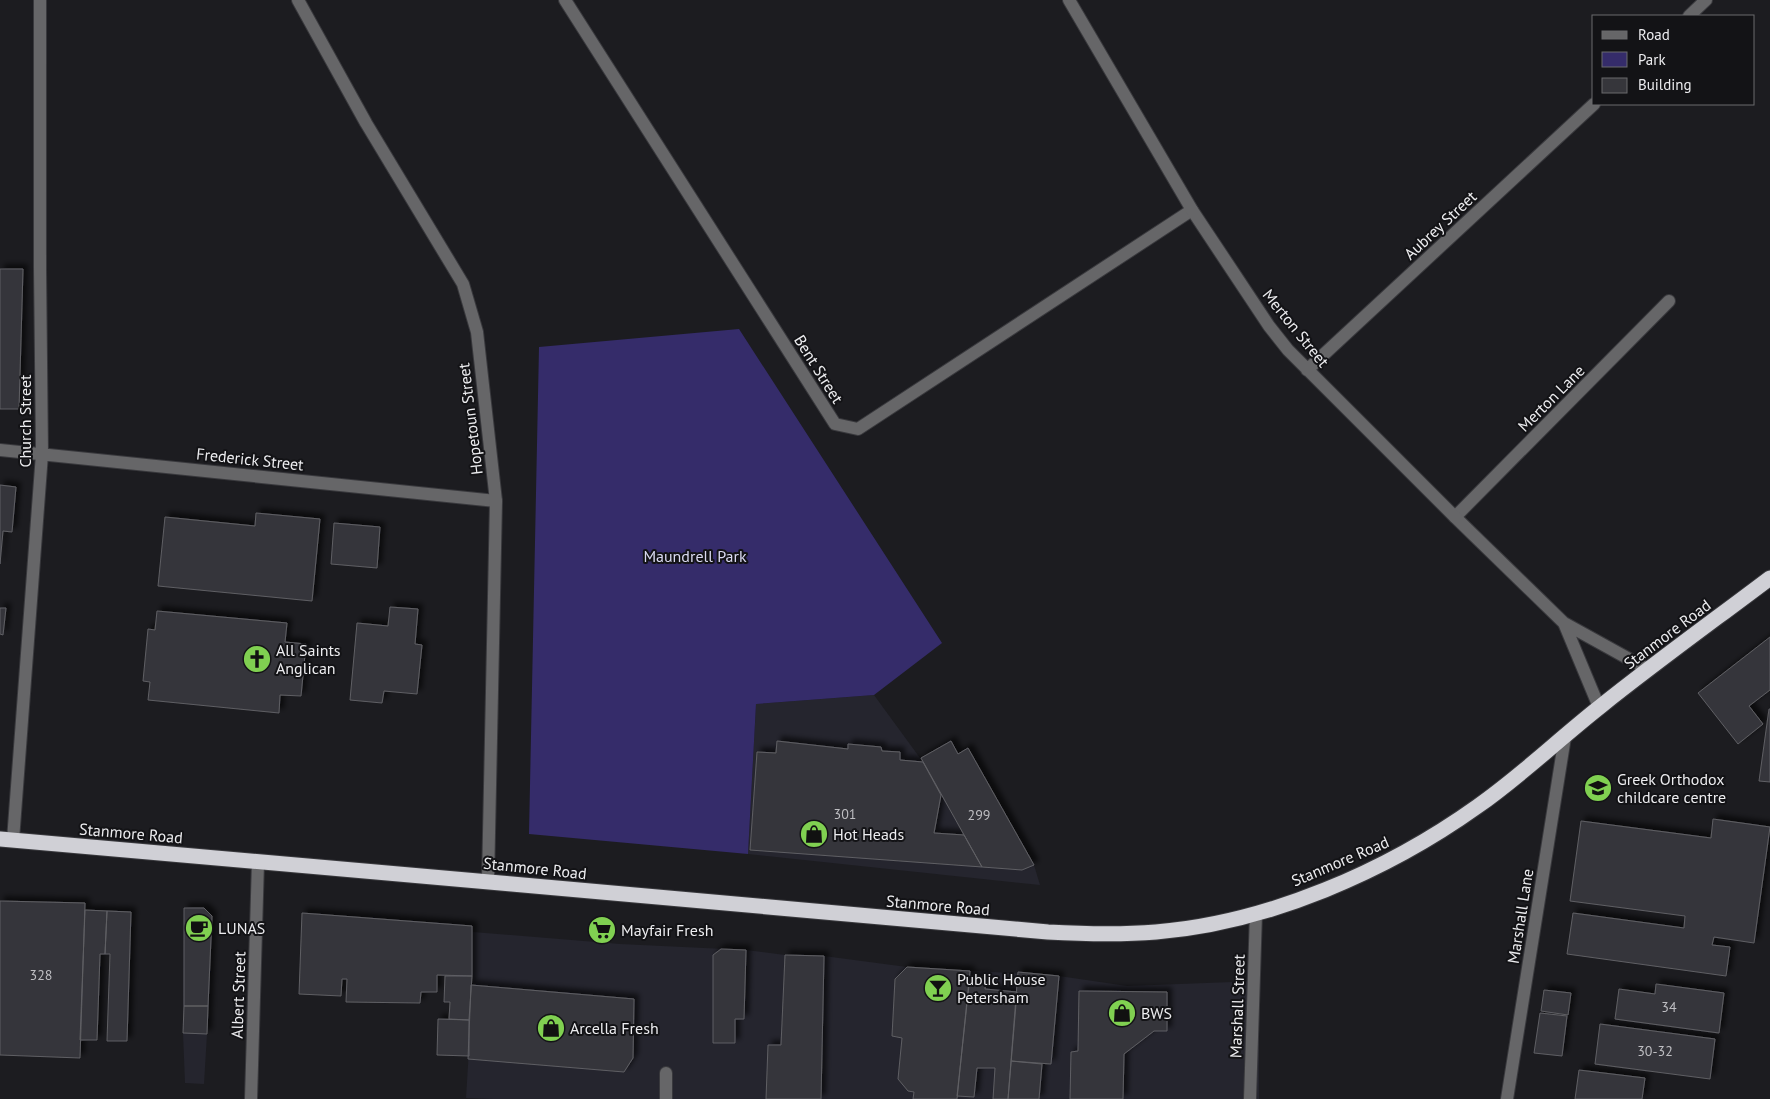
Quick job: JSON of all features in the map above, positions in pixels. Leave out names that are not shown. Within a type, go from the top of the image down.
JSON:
[{"type":"highway","name":"Stanmore Road","points":[[6,840],[488,881],[1038,932],[1100,935],[1158,932],[1212,924],[1256,913],[1350,879],[1419,845],[1480,805],[1565,737],[1599,707],[1770,578]]},
{"type":"street","name":"Church Street","points":[[6,840],[42,454],[40,0]]},
{"type":"street","name":"Hopetoun Street","points":[[298,0],[366,122],[463,284],[476,332],[496,501],[488,881]]},
{"type":"street","name":"Bent Street","points":[[566,0],[835,424],[858,429],[1192,210]]},
{"type":"street","name":"Merton Street","points":[[1069,0],[1192,210],[1269,326],[1307,370],[1564,623],[1648,670]]},
{"type":"street","points":[[1690,15],[1706,0]]},
{"type":"street","name":"Aubrey Street","points":[[1307,370],[1593,105]]},
{"type":"street","name":"Merton Lane","points":[[1455,517],[1669,301]]},
{"type":"street","name":"Frederick Street","points":[[0,450],[496,501]]},
{"type":"street","name":"Merton Street","points":[[1564,623],[1599,707]]},
{"type":"street","name":"Marshall Lane","points":[[1507,1099],[1565,737]]},
{"type":"street","name":"Albert Street","points":[[251,1099],[258,862]]},
{"type":"street","name":"Marshall Street","points":[[1250,1099],[1256,913]]},
{"type":"street","points":[[666,1073],[666,1099]]},
{"type":"shaded area","points":[[874,695],[920,758],[951,741],[958,754],[968,748],[1034,865],[1040,885],[748,854],[756,704]]},
{"type":"shaded area","points":[[184,908],[204,908],[212,916],[204,1084],[185,1083],[183,1033]]},
{"type":"shaded area","points":[[473,932],[620,944],[824,956],[907,967],[1059,976],[1127,986],[1259,981],[1259,1099],[466,1098],[473,984]]},
{"type":"green space","name":"Maundrell Park","points":[[739,329],[942,643],[874,695],[756,704],[748,854],[529,834],[539,347]]},
{"type":"building","points":[[0,269],[23,269],[19,409],[0,409]]},
{"type":"building","points":[[0,485],[16,487],[12,532],[3,531],[0,564]]},
{"type":"building","points":[[256,513],[320,519],[312,601],[158,586],[165,517],[255,526]]},
{"type":"building","points":[[334,523],[380,527],[377,568],[331,564]]},
{"type":"building","points":[[390,607],[418,609],[415,644],[422,645],[417,694],[384,691],[382,703],[350,700],[357,623],[388,626]]},
{"type":"building","points":[[0,608],[6,608],[3,635],[0,634]]},
{"type":"building","points":[[157,611],[287,623],[285,642],[306,644],[301,696],[280,695],[279,713],[148,700],[150,682],[143,681],[148,629],[155,630]]},
{"type":"building","points":[[1770,637],[1770,690],[1749,706],[1763,724],[1738,744],[1698,693]]},
{"type":"building","points":[[1770,709],[1770,782],[1759,781]]},
{"type":"building","points":[[777,741],[848,749],[848,744],[881,747],[882,751],[900,752],[900,760],[923,762],[941,795],[934,833],[964,835],[982,867],[750,850],[757,752],[776,753]]},
{"type":"building","points":[[951,741],[958,754],[968,748],[1034,865],[1022,870],[982,867],[921,758]]},
{"type":"building","points":[[1713,819],[1770,827],[1754,943],[1714,937],[1712,945],[1730,947],[1726,976],[1567,954],[1573,913],[1684,928],[1685,916],[1570,901],[1581,821],[1711,838]]},
{"type":"building","points":[[0,901],[85,903],[80,1058],[0,1055]]},
{"type":"building","points":[[184,908],[204,908],[212,916],[208,1006],[184,1006]]},
{"type":"building","points":[[85,910],[107,911],[105,954],[100,954],[97,1040],[80,1040]]},
{"type":"building","points":[[107,911],[131,912],[127,1041],[107,1041],[110,954],[105,954]]},
{"type":"building","points":[[302,913],[472,926],[472,976],[437,975],[437,992],[421,992],[420,1003],[346,1002],[347,979],[342,979],[341,996],[299,994]]},
{"type":"building","points":[[721,949],[746,950],[744,1019],[735,1019],[735,1043],[713,1043],[713,955]]},
{"type":"building","points":[[785,955],[824,956],[821,1099],[766,1099],[768,1045],[781,1045]]},
{"type":"building","points":[[907,967],[970,971],[957,1099],[913,1099],[914,1092],[908,1091],[898,1079],[902,1038],[892,1036],[895,979]]},
{"type":"building","points":[[1018,972],[1059,976],[1051,1064],[1011,1061]]},
{"type":"building","points":[[445,976],[472,976],[469,1020],[449,1019],[450,1002],[444,1002]]},
{"type":"building","points":[[970,976],[986,977],[985,989],[1017,992],[1008,1099],[993,1099],[995,1068],[977,1068],[974,1097],[957,1096]]},
{"type":"building","points":[[1656,984],[1724,993],[1719,1033],[1615,1019],[1619,989],[1655,994]]},
{"type":"building","points":[[471,985],[634,999],[633,1058],[624,1072],[468,1059]]},
{"type":"building","points":[[1544,990],[1571,993],[1568,1015],[1541,1011]]},
{"type":"building","points":[[1079,991],[1167,992],[1167,1031],[1154,1031],[1124,1054],[1123,1099],[1070,1099],[1071,1052],[1078,1051]]},
{"type":"building","points":[[184,1006],[208,1006],[207,1034],[183,1033]]},
{"type":"building","points":[[1540,1013],[1567,1016],[1562,1056],[1534,1053]]},
{"type":"building","points":[[438,1019],[469,1020],[469,1056],[437,1055]]},
{"type":"building","points":[[1600,1024],[1715,1039],[1710,1079],[1595,1064]]},
{"type":"building","points":[[1011,1061],[1042,1064],[1039,1099],[1008,1099]]},
{"type":"building","points":[[1579,1070],[1645,1078],[1642,1099],[1575,1099]]},
{"type":"place","name":"All Saints Anglican","points":[[257,659]]},
{"type":"place","name":"Greek Orthodox childcare centre","points":[[1598,788]]},
{"type":"place","name":"Hot Heads","points":[[814,834]]},
{"type":"place","name":"LUNAS","points":[[199,928]]},
{"type":"place","name":"Mayfair Fresh","points":[[602,930]]},
{"type":"place","name":"Public House Petersham","points":[[938,988]]},
{"type":"place","name":"BWS","points":[[1122,1013]]},
{"type":"place","name":"Arcella Fresh","points":[[551,1028]]}]
